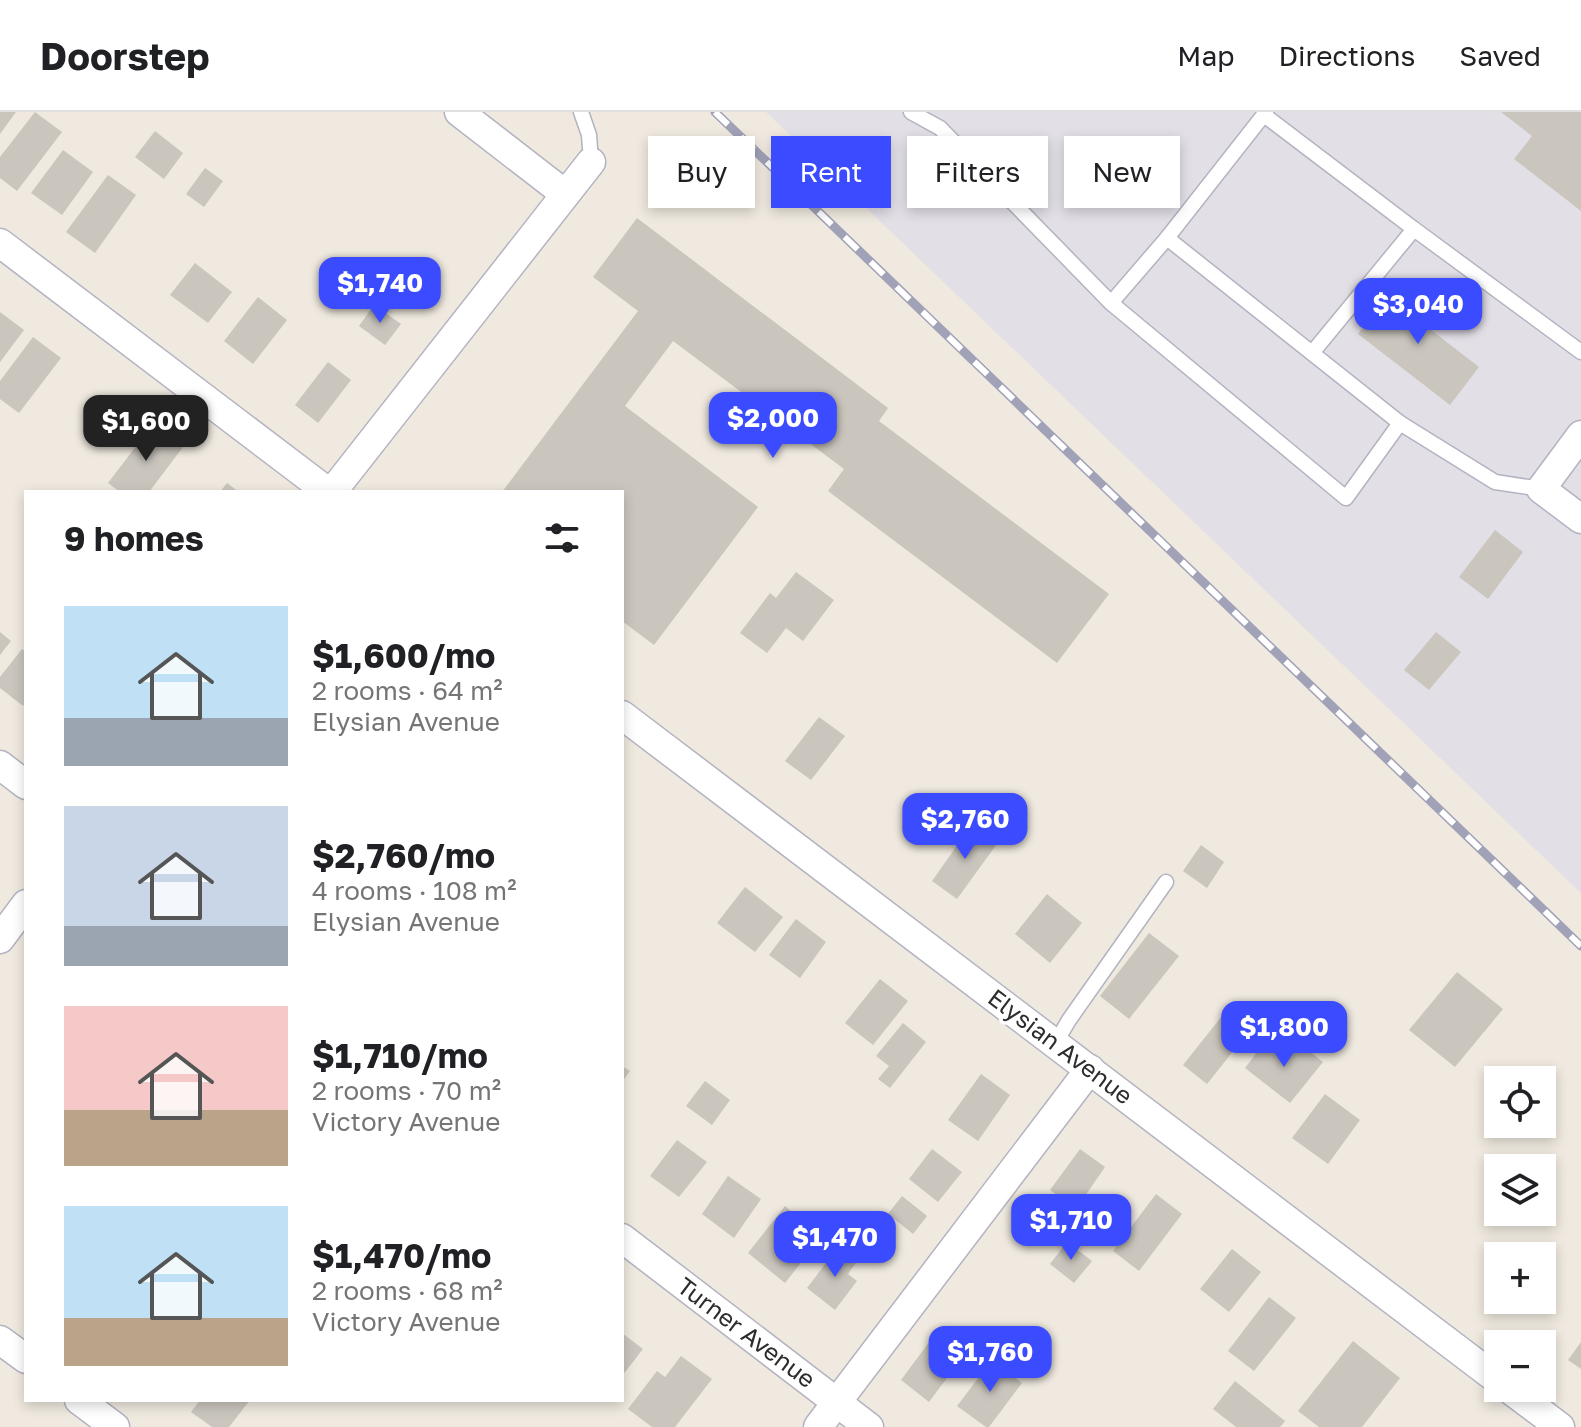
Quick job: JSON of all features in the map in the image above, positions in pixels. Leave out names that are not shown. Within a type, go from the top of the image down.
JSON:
[{"type":"street","points":[[459,112],[565,194]]},
{"type":"street","points":[[332,490],[591,162]]},
{"type":"street","points":[[0,243],[327,490]]},
{"type":"street","points":[[1581,435],[1541,489],[1581,519]]},
{"type":"street","name":"Elysian Avenue","points":[[624,717],[1484,1369]]},
{"type":"street","points":[[0,765],[24,783]]},
{"type":"street","points":[[0,939],[24,907]]},
{"type":"street","points":[[818,1427],[1090,1069]]},
{"type":"street","name":"Turner Avenue","points":[[624,1240],[869,1427]]},
{"type":"street","points":[[0,1340],[24,1358]]},
{"type":"street","points":[[82,1402],[115,1427]]},
{"type":"street","points":[[1527,1402],[1560,1427]]},
{"type":"lane","points":[[581,112],[589,135],[591,162]]},
{"type":"lane","points":[[911,112],[940,128],[1111,303],[1346,498],[1400,423]]},
{"type":"lane","points":[[1111,303],[1167,238],[1265,113],[1414,229],[1581,352]]},
{"type":"lane","points":[[1312,353],[1414,229]]},
{"type":"lane","points":[[1167,238],[1400,423],[1495,482],[1541,489]]},
{"type":"lane","points":[[1055,1044],[1166,882]]},
{"type":"shaded area","points":[[766,112],[1581,112],[1581,893],[866,208],[891,208],[891,136],[791,136]]},
{"type":"building","points":[[0,112],[16,112],[0,134]]},
{"type":"building","points":[[35,112],[62,132],[17,191],[0,178],[0,157]]},
{"type":"building","points":[[1501,112],[1581,112],[1581,211],[1514,159],[1532,136]]},
{"type":"building","points":[[155,131],[183,153],[164,179],[135,157]]},
{"type":"building","points":[[63,150],[93,172],[62,215],[31,193]]},
{"type":"building","points":[[205,168],[223,181],[204,207],[186,194]]},
{"type":"building","points":[[108,175],[136,195],[95,253],[66,232]]},
{"type":"building","points":[[637,218],[888,408],[879,421],[1109,594],[1057,663],[828,491],[844,469],[673,341],[625,406],[758,507],[654,645],[624,622],[624,490],[504,490],[638,311],[593,277]]},
{"type":"building","points":[[195,263],[232,292],[208,323],[170,295]]},
{"type":"building","points":[[1410,284],[1427,298],[1413,316],[1479,367],[1450,405],[1358,334],[1388,296],[1396,302]]},
{"type":"building","points":[[258,297],[287,320],[253,364],[224,341]]},
{"type":"building","points":[[374,305],[401,324],[385,345],[359,326]]},
{"type":"building","points":[[0,312],[24,330],[0,362]]},
{"type":"building","points":[[33,337],[61,358],[19,413],[0,399],[0,381]]},
{"type":"building","points":[[328,362],[351,380],[318,423],[295,405]]},
{"type":"building","points":[[153,424],[183,447],[151,490],[117,490],[108,483]]},
{"type":"building","points":[[227,483],[236,490],[222,490]]},
{"type":"building","points":[[1495,530],[1523,552],[1488,599],[1459,577]]},
{"type":"building","points":[[796,572],[834,600],[803,641],[786,628],[767,653],[740,633],[770,593],[776,598]]},
{"type":"building","points":[[0,632],[11,641],[0,655]]},
{"type":"building","points":[[1436,632],[1461,652],[1429,690],[1404,670]]},
{"type":"building","points":[[22,649],[24,650],[23,706],[0,688],[0,677]]},
{"type":"building","points":[[819,717],[845,736],[811,780],[785,761]]},
{"type":"building","points":[[973,823],[999,841],[957,899],[932,881]]},
{"type":"building","points":[[1201,845],[1224,862],[1207,888],[1183,871]]},
{"type":"building","points":[[745,887],[783,917],[755,952],[717,923]]},
{"type":"building","points":[[1047,894],[1082,923],[1050,963],[1015,934]]},
{"type":"building","points":[[796,919],[826,942],[800,978],[769,955]]},
{"type":"building","points":[[1149,933],[1179,956],[1129,1019],[1100,996]]},
{"type":"building","points":[[1457,972],[1503,1009],[1455,1067],[1409,1030]]},
{"type":"building","points":[[880,979],[908,1001],[873,1045],[845,1023]]},
{"type":"building","points":[[1226,1011],[1250,1030],[1207,1084],[1183,1065]]},
{"type":"building","points":[[903,1023],[926,1042],[890,1088],[878,1079],[889,1066],[876,1056]]},
{"type":"building","points":[[1267,1039],[1290,1057],[1300,1044],[1323,1062],[1290,1103],[1245,1068]]},
{"type":"building","points":[[981,1074],[1010,1095],[978,1141],[948,1120]]},
{"type":"building","points":[[705,1081],[730,1100],[712,1125],[686,1106]]},
{"type":"building","points":[[1325,1094],[1360,1120],[1328,1164],[1292,1138]]},
{"type":"building","points":[[677,1140],[707,1162],[679,1197],[650,1176]]},
{"type":"building","points":[[932,1149],[962,1172],[938,1202],[909,1179]]},
{"type":"building","points":[[1080,1149],[1105,1167],[1076,1209],[1050,1190]]},
{"type":"building","points":[[728,1176],[761,1199],[734,1238],[702,1214]]},
{"type":"building","points":[[1156,1194],[1182,1214],[1139,1271],[1113,1251]]},
{"type":"building","points":[[902,1196],[927,1216],[913,1234],[888,1214]]},
{"type":"building","points":[[785,1206],[822,1236],[785,1283],[748,1253]]},
{"type":"building","points":[[1067,1242],[1092,1261],[1074,1283],[1050,1264]]},
{"type":"building","points":[[839,1246],[858,1260],[848,1274],[857,1281],[835,1310],[807,1288]]},
{"type":"building","points":[[1232,1249],[1261,1272],[1229,1312],[1200,1289]]},
{"type":"building","points":[[1269,1297],[1296,1318],[1254,1371],[1228,1351]]},
{"type":"building","points":[[936,1333],[964,1355],[929,1402],[901,1380]]},
{"type":"building","points":[[624,1335],[643,1349],[624,1373]]},
{"type":"building","points":[[1353,1341],[1400,1378],[1362,1427],[1319,1427],[1298,1411]]},
{"type":"building","points":[[1581,1342],[1581,1369],[1568,1360]]},
{"type":"building","points":[[681,1356],[712,1379],[675,1427],[652,1427],[628,1409],[657,1371],[665,1377]]},
{"type":"building","points":[[992,1360],[1022,1383],[986,1427],[957,1406]]},
{"type":"building","points":[[1235,1381],[1285,1421],[1280,1427],[1236,1427],[1213,1409]]},
{"type":"building","points":[[198,1402],[248,1402],[229,1427],[212,1427],[191,1412]]},
{"type":"railway","points":[[715,112],[1581,946]]}]
